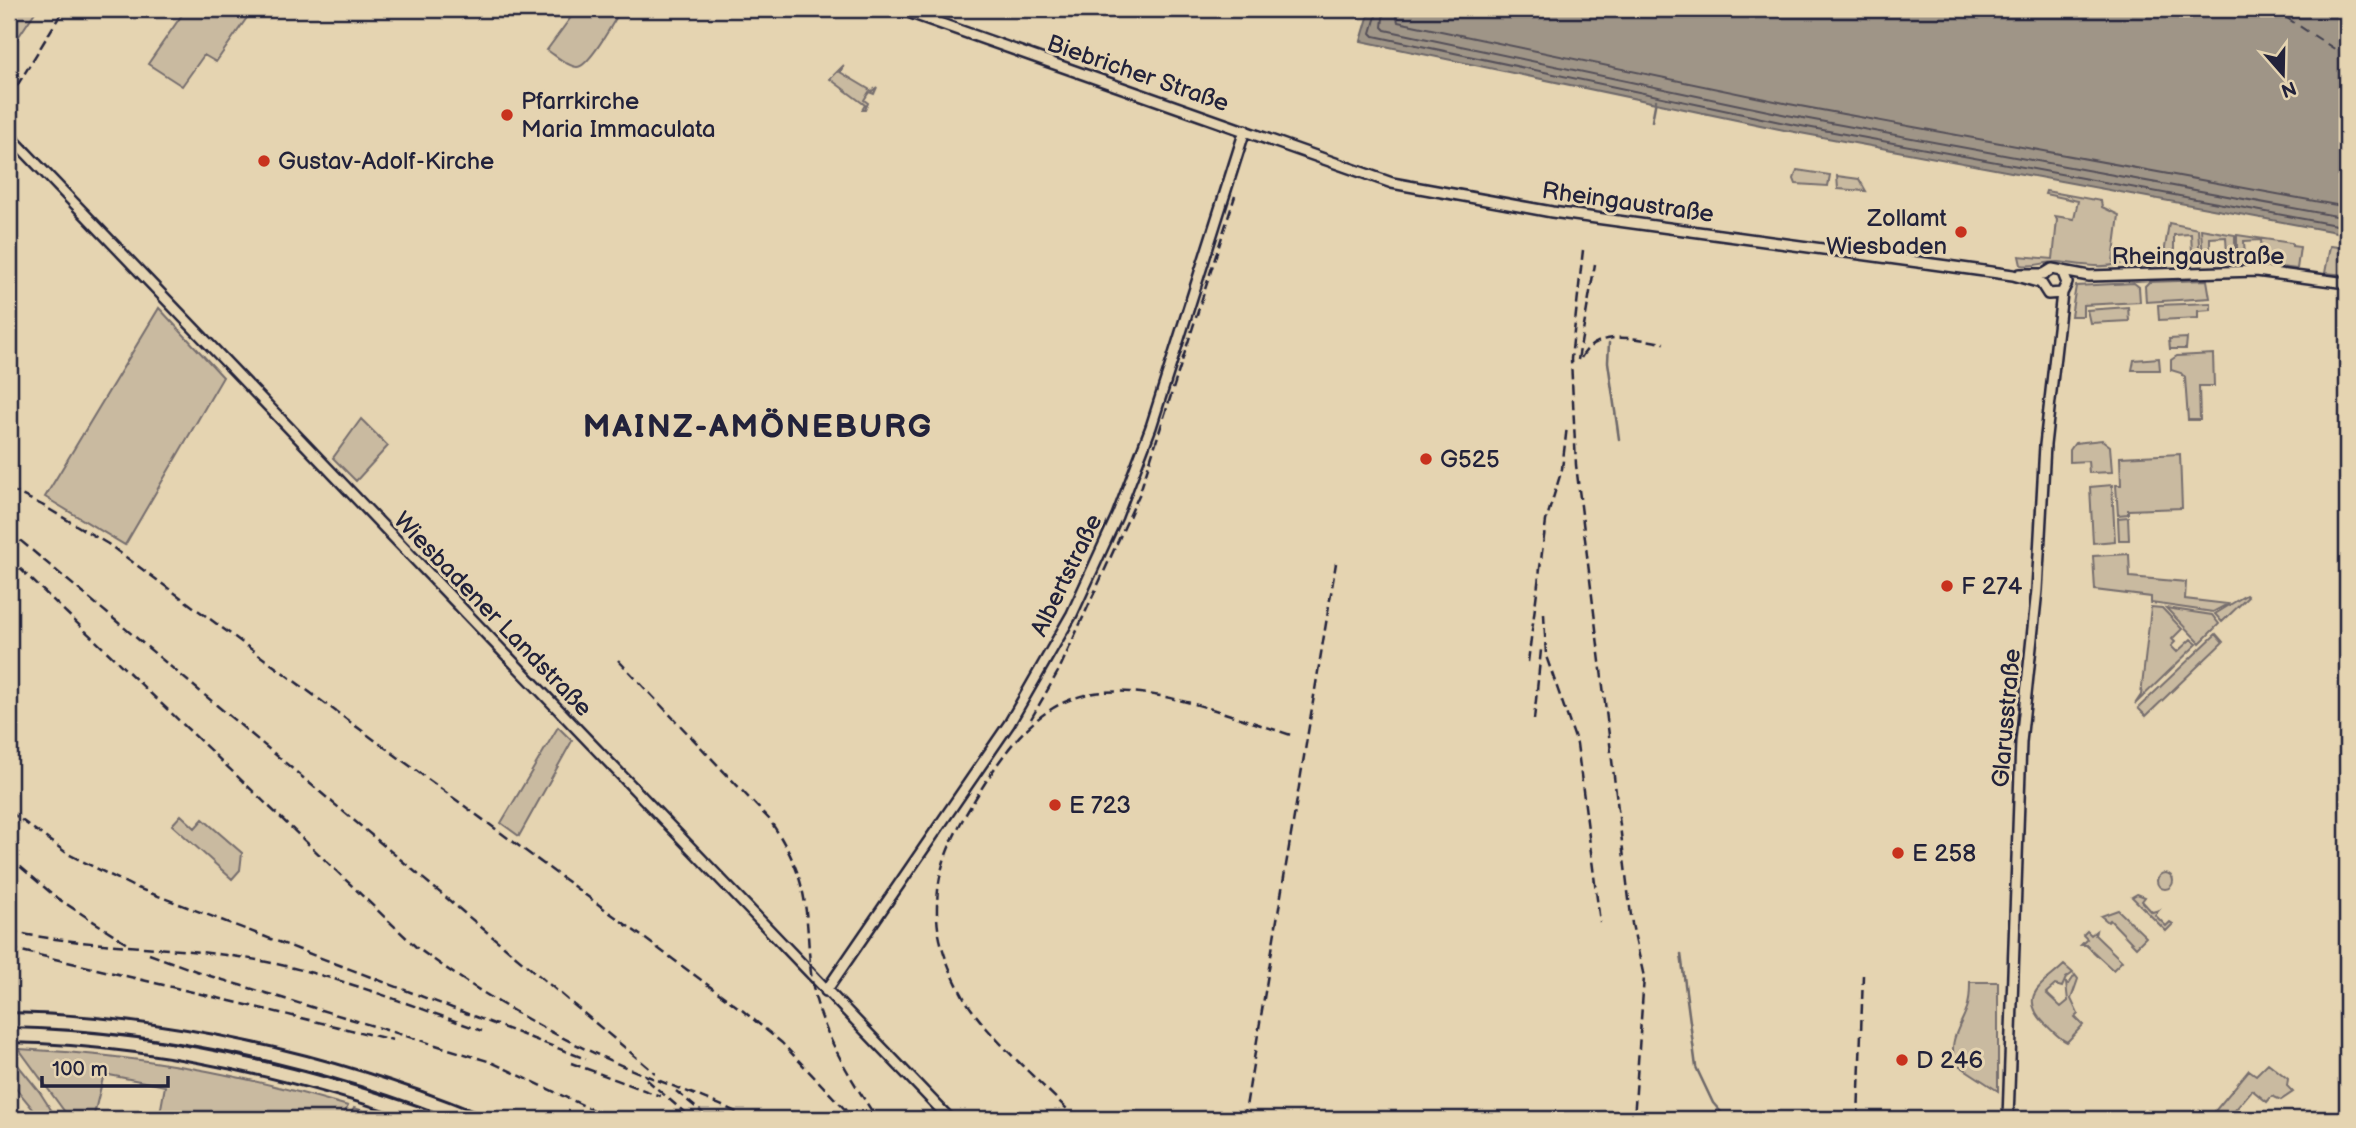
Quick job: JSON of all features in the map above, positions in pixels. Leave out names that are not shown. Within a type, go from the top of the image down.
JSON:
[{"type":"highway","points":[[9,1020],[98,1026],[178,1037],[336,1072],[473,1119]]},
{"type":"highway","points":[[9,1035],[96,1041],[175,1051],[331,1085],[433,1119]]},
{"type":"street","name":"Biebricher Straße","points":[[899,9],[1245,130]]},
{"type":"street","name":"Rheingaustraße","points":[[1245,130],[1359,172],[1408,186],[1552,212],[2043,278],[2053,269],[2065,278],[2256,271],[2347,283]]},
{"type":"street","name":"Albertstraße","points":[[826,991],[1009,724],[1072,614],[1117,516],[1151,426],[1245,130]]},
{"type":"street","name":"Wiesbadener Landstraße","points":[[9,135],[950,1119]]},
{"type":"street","points":[[2043,278],[2044,292],[2051,295],[2062,293],[2065,278]]},
{"type":"street","name":"Glarusstraße","points":[[2008,1119],[2021,742],[2037,590],[2043,460],[2062,293]]},
{"type":"street","name":"Glarusstraße","points":[[2051,295],[2058,320]]},
{"type":"shaded area","points":[[9,9],[37,9],[9,51]]},
{"type":"shaded area","points":[[186,9],[253,9],[216,62],[204,55],[182,86],[148,64]]},
{"type":"shaded area","points":[[577,9],[616,9],[619,13],[594,53],[577,67],[547,50]]},
{"type":"shaded area","points":[[844,65],[840,72],[872,91],[877,87],[874,94],[869,92],[864,100],[868,103],[865,110],[862,110],[865,105],[830,79]]},
{"type":"shaded area","points":[[1797,170],[1830,175],[1828,186],[1796,184],[1794,179]]},
{"type":"shaded area","points":[[1837,176],[1859,179],[1866,191],[1838,189]]},
{"type":"shaded area","points":[[2046,191],[2101,201],[2102,207],[2119,215],[2113,262],[2119,264],[2096,266],[2054,262],[2021,265],[2019,256],[2053,259],[2057,220],[2055,216],[2074,219],[2078,201],[2045,194]]},
{"type":"shaded area","points":[[2169,223],[2198,229],[2200,259],[2181,260],[2181,253],[2192,252],[2191,234],[2174,235],[2174,253],[2164,254]]},
{"type":"shaded area","points":[[2201,229],[2235,235],[2235,257],[2217,258],[2227,255],[2226,237],[2210,238],[2210,259],[2203,259]]},
{"type":"shaded area","points":[[2237,235],[2292,243],[2292,246],[2300,247],[2297,269],[2263,265],[2261,240],[2244,241],[2245,257],[2237,257]]},
{"type":"shaded area","points":[[2330,246],[2347,248],[2347,275],[2325,273]]},
{"type":"shaded area","points":[[2207,280],[2210,298],[2146,302],[2145,286],[2149,282]]},
{"type":"shaded area","points":[[2134,283],[2139,287],[2140,302],[2083,305],[2083,316],[2071,316],[2076,286]]},
{"type":"shaded area","points":[[2211,303],[2211,310],[2198,311],[2198,318],[2159,320],[2158,305]]},
{"type":"shaded area","points":[[2128,307],[2129,321],[2090,323],[2087,310]]},
{"type":"shaded area","points":[[159,308],[223,377],[125,545],[45,497]]},
{"type":"shaded area","points":[[2187,338],[2186,349],[2170,349],[2169,339]]},
{"type":"shaded area","points":[[2213,354],[2214,386],[2199,386],[2200,420],[2188,420],[2185,378],[2181,373],[2171,370],[2171,360],[2177,356]]},
{"type":"shaded area","points":[[2159,358],[2160,370],[2132,370],[2134,360]]},
{"type":"shaded area","points":[[361,419],[388,446],[356,481],[333,458]]},
{"type":"shaded area","points":[[2102,440],[2110,446],[2112,472],[2089,473],[2088,461],[2070,462],[2070,450],[2075,443]]},
{"type":"shaded area","points":[[2180,454],[2182,508],[2128,510],[2128,514],[2118,515],[2116,485],[2121,485],[2120,457]]},
{"type":"shaded area","points":[[2112,485],[2115,541],[2093,543],[2090,487]]},
{"type":"shaded area","points":[[2128,517],[2129,540],[2119,540],[2118,518]]},
{"type":"shaded area","points":[[2129,554],[2130,577],[2186,582],[2185,599],[2228,604],[2213,612],[2151,603],[2151,597],[2095,590],[2093,556]]},
{"type":"shaded area","points":[[2246,595],[2248,597],[2222,622],[2215,614]]},
{"type":"shaded area","points":[[2151,607],[2162,608],[2182,629],[2172,639],[2175,642],[2171,646],[2177,652],[2191,639],[2197,644],[2135,704],[2141,695]]},
{"type":"shaded area","points":[[2166,608],[2212,615],[2219,624],[2200,643]]},
{"type":"shaded area","points":[[2216,634],[2223,642],[2146,716],[2138,708]]},
{"type":"shaded area","points":[[558,727],[572,741],[519,836],[501,823]]},
{"type":"shaded area","points":[[181,815],[195,828],[203,819],[242,853],[240,870],[232,879],[172,825]]},
{"type":"shaded area","points":[[2162,873],[2168,873],[2173,881],[2171,887],[2162,889],[2157,884],[2157,878]]},
{"type":"shaded area","points":[[2137,894],[2145,897],[2142,901],[2152,912],[2159,910],[2155,915],[2166,926],[2170,922],[2173,924],[2166,931],[2132,897]]},
{"type":"shaded area","points":[[2118,910],[2146,937],[2136,947],[2110,920],[2108,922],[2101,916]]},
{"type":"shaded area","points":[[2087,931],[2091,935],[2096,931],[2095,935],[2122,961],[2113,970],[2086,945],[2081,945],[2087,939],[2083,935]]},
{"type":"shaded area","points":[[2064,965],[2073,973],[2066,978],[2062,987],[2055,985],[2046,993],[2061,1007],[2068,1001],[2066,983],[2069,984],[2075,975],[2078,979],[2071,999],[2078,1014],[2075,1017],[2083,1025],[2067,1042],[2045,1024],[2033,1005],[2036,990]]},
{"type":"shaded area","points":[[1970,982],[1998,982],[1998,1091],[1957,1064],[1954,1056],[1954,1041],[1968,1005]]},
{"type":"shaded area","points":[[19,1049],[105,1056],[185,1067],[348,1106],[341,1119],[159,1119],[165,1086],[104,1074],[93,1119],[70,1119]]},
{"type":"shaded area","points":[[9,1054],[39,1091],[57,1119],[41,1119],[9,1080]]},
{"type":"shaded area","points":[[2268,1063],[2288,1079],[2287,1086],[2293,1092],[2281,1100],[2272,1096],[2267,1102],[2252,1090],[2228,1119],[2217,1119],[2215,1111],[2249,1070],[2256,1075]]},
{"type":"shaded area","points":[[354,1108],[391,1119],[349,1119]]},
{"type":"water","points":[[1350,9],[2347,9],[2347,234],[1784,130],[1361,41],[1369,14]]},
{"type":"waterway","points":[[1652,121],[1656,100]]},
{"type":"waterway","points":[[1609,343],[1608,362],[1619,439]]},
{"type":"waterway","points":[[1681,954],[1696,1067],[1713,1103],[1727,1119]]},
{"type":"ferry route","points":[[2273,9],[2347,57]]},
{"type":"railway","points":[[9,99],[64,9]]},
{"type":"railway","points":[[1031,719],[1059,670],[1139,495],[1235,196]]},
{"type":"railway","points":[[1583,250],[1571,359],[1576,465],[1632,924],[1644,977],[1634,1119]]},
{"type":"railway","points":[[1578,360],[1595,264]]},
{"type":"railway","points":[[1581,358],[1597,342],[1607,339],[1629,338],[1664,343]]},
{"type":"railway","points":[[1528,662],[1546,521],[1562,469],[1567,426]]},
{"type":"railway","points":[[9,489],[108,544],[742,1010],[782,1043],[854,1119]]},
{"type":"railway","points":[[9,531],[655,1073]]},
{"type":"railway","points":[[9,558],[416,947],[488,996],[538,1025],[616,1063],[750,1119]]},
{"type":"railway","points":[[1244,1119],[1336,563]]},
{"type":"railway","points":[[1544,613],[1546,656],[1577,744],[1600,922]]},
{"type":"railway","points":[[1534,720],[1541,650]]},
{"type":"railway","points":[[618,660],[769,819],[781,838],[802,887],[811,974],[821,1016],[842,1062],[877,1119]]},
{"type":"railway","points":[[1077,1119],[984,1025],[971,1009],[948,965],[939,935],[937,896],[943,863],[962,821],[991,773],[1016,740],[1045,713],[1082,696],[1103,692],[1150,694],[1199,705],[1294,736]]},
{"type":"railway","points":[[9,811],[68,854],[132,886],[586,1059]]},
{"type":"railway","points":[[9,857],[57,898],[127,943]]},
{"type":"railway","points":[[9,931],[64,940],[204,952],[264,961],[359,987],[482,1031]]},
{"type":"railway","points":[[9,948],[393,1040]]},
{"type":"railway","points":[[149,954],[210,976],[491,1062],[612,1119]]},
{"type":"railway","points":[[1858,1119],[1863,975]]},
{"type":"railway","points":[[571,1063],[660,1096]]},
{"type":"railway","points":[[646,1079],[692,1119]]},
{"type":"railway","points":[[676,1091],[710,1119]]},
{"type":"place","name":"Pfarrkirche Maria Immaculata","points":[[507,115]]},
{"type":"place","name":"Gustav-Adolf-Kirche","points":[[264,161]]},
{"type":"place","name":"Zollamt Wiesbaden","points":[[1961,232]]},
{"type":"place","name":"G525","points":[[1426,459]]},
{"type":"place","name":"F 274","points":[[1947,586]]},
{"type":"place","name":"E 723","points":[[1055,805]]},
{"type":"place","name":"E 258","points":[[1898,853]]},
{"type":"place","name":"D 246","points":[[1902,1060]]},
{"type":"district","name":"MAINZ-AMÖNEBURG","points":[[758,426]]}]
